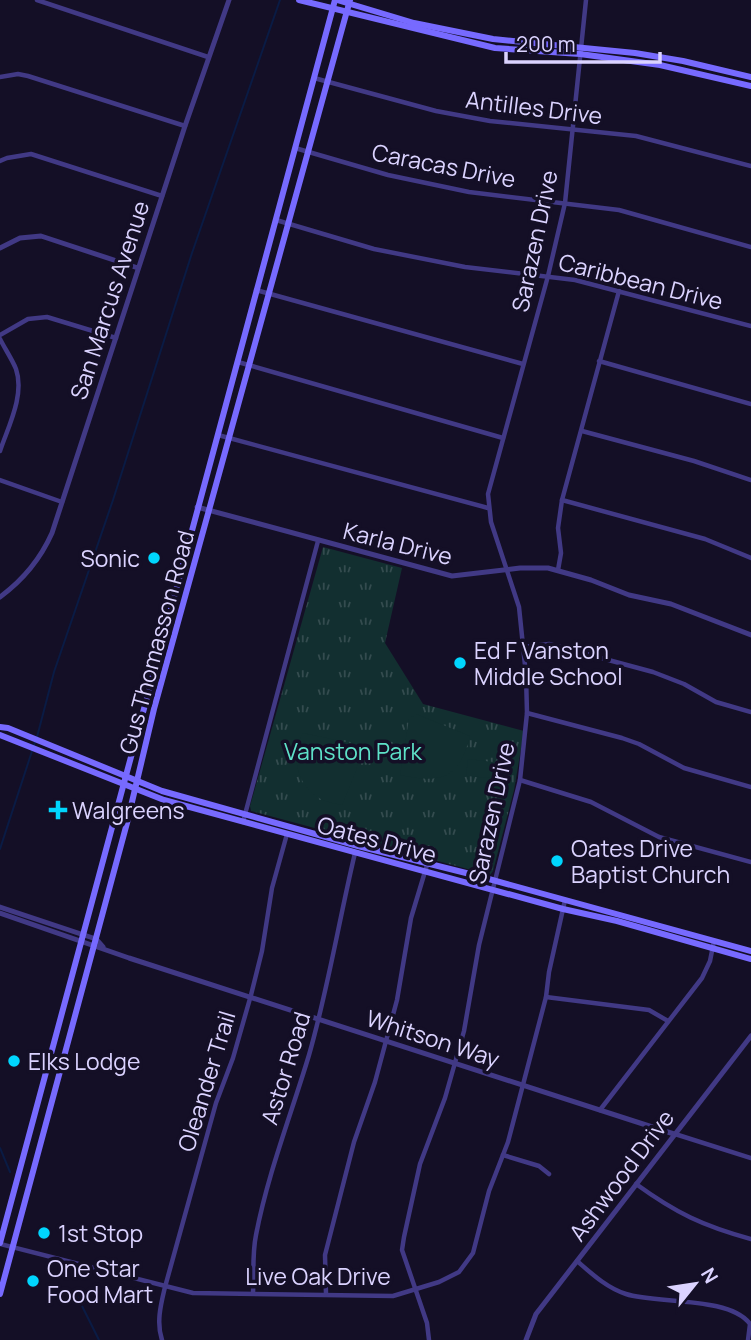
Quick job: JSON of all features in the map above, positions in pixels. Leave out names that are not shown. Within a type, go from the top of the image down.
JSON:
[{"type":"main road","points":[[299,0],[420,27],[581,50],[683,61],[751,77]]},
{"type":"main road","points":[[336,0],[350,2],[420,27]]},
{"type":"main road","name":"Gus Thomasson Road","points":[[0,1244],[236,362],[336,0]]},
{"type":"main road","name":"Gus Thomasson Road","points":[[0,1294],[138,781],[170,650],[350,2]]},
{"type":"main road","points":[[581,50],[751,86]]},
{"type":"main road","points":[[161,646],[170,650]]},
{"type":"main road","name":"Oates Drive","points":[[0,727],[162,791],[244,818]]},
{"type":"main road","name":"Oates Drive","points":[[0,735],[135,790],[493,885],[565,900],[713,945]]},
{"type":"main road","name":"Oates Drive","points":[[493,885],[563,909],[750,953]]},
{"type":"main road","points":[[32,1121],[46,1124]]},
{"type":"street","points":[[37,0],[208,57]]},
{"type":"street","name":"San Marcus Avenue","points":[[0,597],[17,585],[34,565],[52,533],[229,0]]},
{"type":"street","name":"Sarazen Drive","points":[[429,1340],[427,1323],[402,1250],[404,1237],[420,1164],[445,1098],[464,1031],[479,945],[520,780],[527,713],[519,607],[491,522],[488,494],[548,276],[565,203],[586,0]]},
{"type":"street","points":[[0,76],[29,76],[185,126]]},
{"type":"street","name":"Antilles Drive","points":[[314,78],[436,111],[490,121],[636,136],[751,166]]},
{"type":"street","name":"Caracas Drive","points":[[295,148],[435,186],[619,210],[751,247]]},
{"type":"street","points":[[0,161],[31,155],[162,196]]},
{"type":"street","name":"Caribbean Drive","points":[[276,220],[374,249],[465,267],[548,276],[619,291],[751,326]]},
{"type":"street","points":[[0,248],[20,238],[41,236],[138,268]]},
{"type":"street","points":[[256,290],[523,364]]},
{"type":"street","points":[[558,570],[561,553],[558,528],[562,500],[619,291]]},
{"type":"street","points":[[0,451],[16,401],[19,380],[0,337],[29,319],[47,317],[116,338]]},
{"type":"street","points":[[599,361],[751,404]]},
{"type":"street","points":[[236,362],[503,438]]},
{"type":"street","points":[[582,431],[694,461],[751,480]]},
{"type":"street","points":[[218,435],[488,508]]},
{"type":"street","points":[[0,480],[62,502]]},
{"type":"street","points":[[562,500],[705,539],[751,558]]},
{"type":"street","name":"Karla Drive","points":[[197,507],[452,576],[538,566],[558,570],[628,595],[671,604],[751,635]]},
{"type":"street","points":[[244,818],[318,541]]},
{"type":"street","points":[[523,646],[549,644],[653,672],[677,681],[716,702],[751,712]]},
{"type":"street","points":[[527,713],[622,738],[684,768],[751,787]]},
{"type":"street","points":[[520,780],[591,802],[659,837],[751,862]]},
{"type":"street","name":"Oleander Trail","points":[[162,1340],[159,1315],[165,1287],[216,1103],[233,1058],[251,995],[266,934],[272,888],[288,829]]},
{"type":"street","name":"Astor Road","points":[[254,1293],[256,1235],[284,1129],[328,984],[341,913],[357,849]]},
{"type":"street","points":[[326,1294],[325,1255],[354,1142],[376,1082],[399,989],[411,918],[427,868]]},
{"type":"street","name":"Live Oak Drive","points":[[0,1244],[193,1293],[393,1296],[439,1282],[459,1272],[473,1253],[489,1191],[503,1155],[523,1085],[546,998],[548,972],[565,900]]},
{"type":"street","points":[[0,907],[82,937]]},
{"type":"street","points":[[0,913],[82,937]]},
{"type":"street","name":"Whitson Way","points":[[82,937],[106,949],[751,1158]]},
{"type":"street","points":[[600,1111],[702,978],[710,961],[713,945]]},
{"type":"street","points":[[546,998],[649,1010],[668,1021]]},
{"type":"street","name":"Ashwood Drive","points":[[526,1340],[536,1314],[751,1036]]},
{"type":"street","points":[[503,1155],[539,1166],[549,1174]]},
{"type":"street","points":[[636,1184],[688,1218],[751,1239]]},
{"type":"street","points":[[577,1261],[604,1283],[629,1295],[703,1303],[739,1314],[750,1324],[748,1340]]},
{"type":"green space","name":"Vanston Park","points":[[323,547],[402,568],[385,643],[423,704],[524,731],[514,790],[490,875],[251,811],[250,806]]},
{"type":"green space","points":[[416,714],[470,736],[460,762],[446,775],[427,779],[400,775],[409,719]]},
{"type":"green space","points":[[303,733],[355,744],[360,753],[356,771],[342,805],[316,796],[302,781],[297,752]]},
{"type":"green space","points":[[468,759],[493,762],[491,778],[466,776]]},
{"type":"waterway","points":[[37,737],[54,672],[113,500],[192,253],[280,0]]},
{"type":"waterway","points":[[0,849],[35,742]]},
{"type":"waterway","points":[[0,1148],[10,1172]]},
{"type":"waterway","points":[[76,1294],[99,1340]]},
{"type":"place","name":"Sonic","points":[[154,558]]},
{"type":"place","name":"Ed F Vanston Middle School","points":[[460,663]]},
{"type":"place","name":"Walgreens","points":[[58,810]]},
{"type":"place","name":"Oates Drive Baptist Church","points":[[557,861]]},
{"type":"place","name":"Elks Lodge","points":[[14,1061]]},
{"type":"place","name":"1st Stop","points":[[44,1233]]},
{"type":"place","name":"One Star Food Mart","points":[[33,1281]]}]
